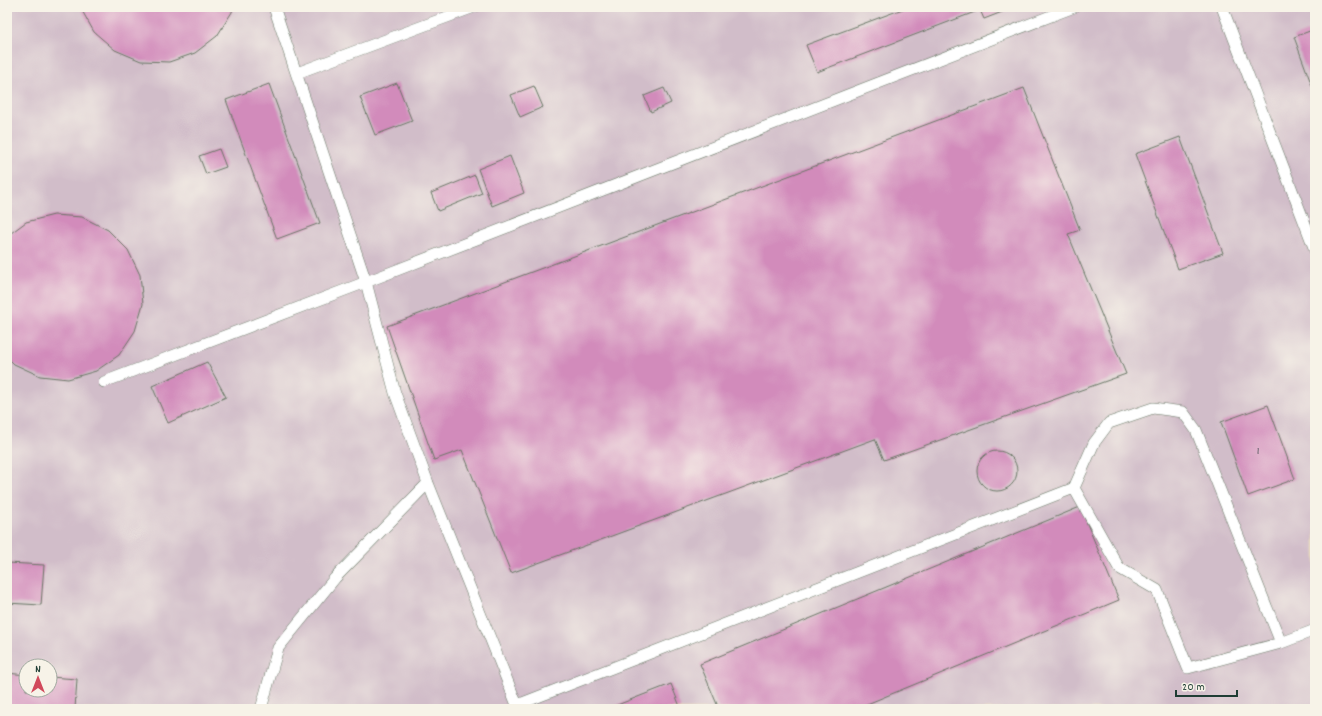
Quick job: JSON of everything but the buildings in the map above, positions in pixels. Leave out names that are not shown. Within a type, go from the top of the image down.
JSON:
[{"type":"lane","points":[[274,7],[366,282],[395,393],[428,484],[517,705],[1074,488],[1094,443],[1109,423],[1153,408],[1183,412],[1196,430],[1281,643]]},
{"type":"lane","points":[[296,73],[474,7]]},
{"type":"lane","points":[[104,382],[366,282],[1074,7]]},
{"type":"lane","points":[[1222,7],[1315,250]]},
{"type":"lane","points":[[261,709],[278,648],[335,578],[428,484]]},
{"type":"lane","points":[[1074,488],[1119,568],[1157,590],[1188,668],[1281,643],[1315,630]]},
{"type":"shaded area","points":[[7,7],[1315,7],[1315,709],[7,709]]}]
